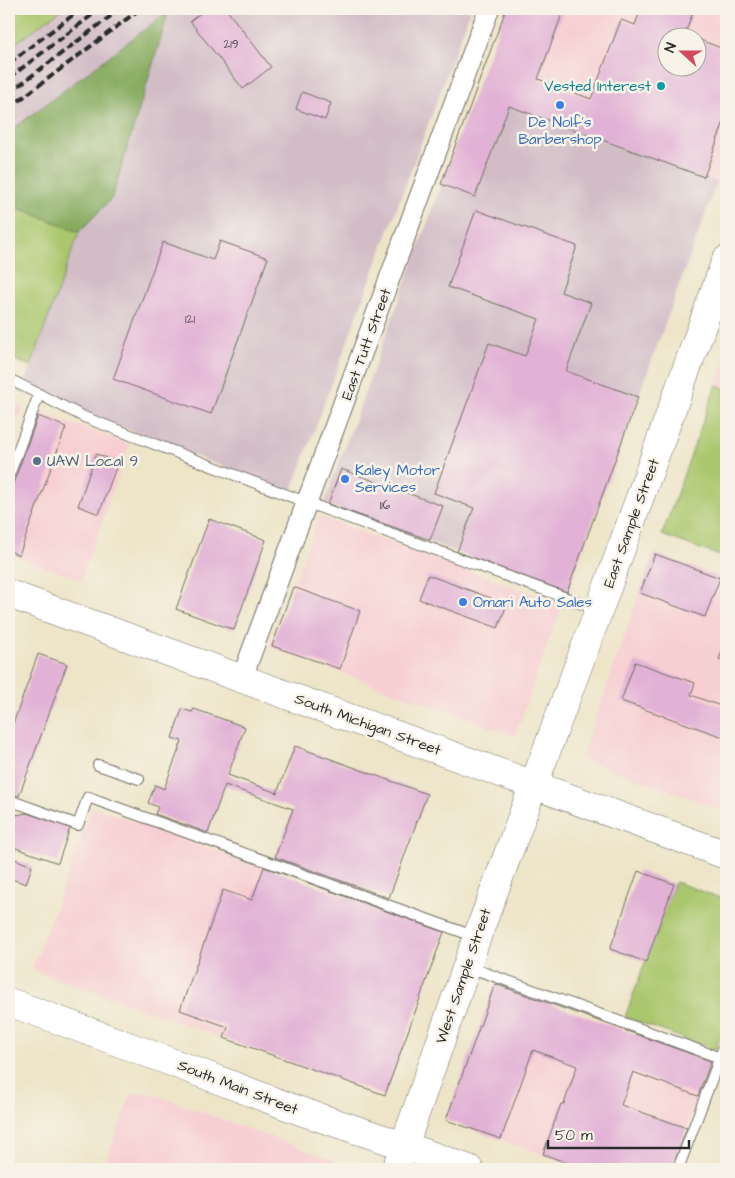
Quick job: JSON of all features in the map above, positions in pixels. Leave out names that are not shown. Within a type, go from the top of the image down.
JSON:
[{"type":"main road","name":"East Sample Street","points":[[533,784],[599,610],[726,260]]},
{"type":"main road","name":"South Michigan Street","points":[[9,594],[726,855]]},
{"type":"main road","name":"West Sample Street","points":[[401,1158],[466,966],[533,784]]},
{"type":"main road","name":"South Main Street","points":[[9,1002],[300,1111],[401,1158],[469,1169]]},
{"type":"street","name":"East Tutt Street","points":[[242,678],[489,9]]},
{"type":"lane","points":[[9,379],[84,417],[599,610]]},
{"type":"lane","points":[[9,475],[39,394]]},
{"type":"lane","points":[[98,765],[139,779]]},
{"type":"lane","points":[[9,800],[78,825],[88,797],[477,937]]},
{"type":"lane","points":[[466,966],[723,1059]]},
{"type":"lane","points":[[678,1169],[723,1059],[726,1041]]},
{"type":"shaded area","points":[[62,9],[471,9],[291,493],[90,415],[26,381],[79,232],[112,198],[168,12],[9,132],[9,48]]},
{"type":"shaded area","name":"Vested Interest","points":[[506,9],[726,9],[726,155],[717,182],[475,93]]},
{"type":"shaded area","points":[[475,93],[717,182],[567,592],[324,504]]},
{"type":"shaded area","points":[[726,358],[726,389],[716,385]]},
{"type":"shaded area","points":[[9,401],[23,406],[9,443]]},
{"type":"shaded area","points":[[39,412],[130,444],[81,580],[9,554],[9,492]]},
{"type":"shaded area","points":[[319,516],[562,605],[515,736],[270,647]]},
{"type":"shaded area","points":[[654,553],[726,579],[726,811],[581,759]]},
{"type":"shaded area","points":[[93,807],[445,931],[385,1097],[32,969]]},
{"type":"shaded area","points":[[495,984],[711,1061],[672,1169],[584,1169],[446,1120]]},
{"type":"shaded area","points":[[150,1093],[333,1160],[343,1169],[103,1169],[131,1094]]},
{"type":"green space","points":[[9,9],[62,9],[9,48]]},
{"type":"green space","points":[[169,11],[112,198],[79,232],[9,204],[9,132]]},
{"type":"green space","points":[[9,204],[79,232],[31,366],[9,358]]},
{"type":"green space","points":[[716,385],[726,389],[726,558],[662,535]]},
{"type":"green space","points":[[676,882],[726,900],[726,1020],[715,1050],[625,1017]]},
{"type":"building","points":[[206,9],[226,9],[271,67],[243,89],[190,21]]},
{"type":"building","name":"Vested Interest","points":[[506,9],[564,9],[538,79],[591,99],[621,20],[635,25],[641,9],[694,9],[687,28],[658,28],[658,78],[708,78],[708,43],[726,50],[726,116],[704,177],[509,106],[475,197],[441,184]]},
{"type":"building","points":[[302,92],[331,103],[325,120],[296,109]]},
{"type":"building","points":[[476,210],[577,246],[561,292],[591,303],[566,371],[638,397],[567,592],[457,552],[474,508],[434,493],[489,343],[525,356],[539,319],[448,287]]},
{"type":"building","points":[[220,241],[268,258],[211,414],[113,379],[163,242],[213,260]]},
{"type":"building","name":"UAW Local 9","points":[[38,416],[66,427],[19,555],[9,551],[9,495]]},
{"type":"building","points":[[96,454],[118,462],[99,514],[78,506]]},
{"type":"building","points":[[341,469],[443,506],[430,540],[328,504]]},
{"type":"building","points":[[209,519],[266,540],[234,630],[176,609]]},
{"type":"building","points":[[655,554],[720,578],[705,617],[640,593]]},
{"type":"building","name":"Omari Auto Sales","points":[[428,575],[507,604],[498,628],[419,599]]},
{"type":"building","points":[[293,587],[360,611],[340,669],[272,646]]},
{"type":"building","points":[[726,641],[726,662],[719,659]]},
{"type":"building","points":[[38,654],[67,664],[19,796],[9,793],[9,735]]},
{"type":"building","points":[[635,662],[695,683],[691,695],[726,708],[726,738],[621,701]]},
{"type":"building","points":[[182,709],[192,712],[194,709],[245,727],[228,775],[277,793],[295,746],[427,794],[389,898],[275,857],[293,809],[225,785],[208,833],[155,814],[158,807],[148,803],[155,785],[164,789],[182,741],[172,738]]},
{"type":"building","points":[[9,812],[16,815],[27,813],[70,828],[58,863],[16,848],[12,858],[32,866],[26,884],[9,878]]},
{"type":"building","points":[[264,867],[444,932],[385,1095],[224,1038],[228,1027],[180,1010],[223,890],[252,900]]},
{"type":"building","points":[[638,871],[674,884],[646,962],[610,949]]},
{"type":"building","points":[[495,984],[711,1061],[698,1096],[633,1072],[621,1105],[687,1128],[672,1169],[584,1169],[543,1154],[561,1104],[564,1104],[577,1066],[533,1050],[501,1139],[446,1120]]},
{"type":"railway","points":[[9,63],[81,9]]},
{"type":"railway","points":[[9,78],[100,9]]},
{"type":"railway","points":[[9,93],[120,9]]},
{"type":"railway","points":[[9,108],[140,9]]},
{"type":"place","name":"Vested Interest","points":[[661,86]]},
{"type":"place","name":"De Nolf's Barbershop","points":[[560,105]]},
{"type":"place","name":"UAW Local 9","points":[[37,461]]},
{"type":"place","name":"Kaley Motor Services","points":[[345,479]]},
{"type":"place","name":"Omari Auto Sales","points":[[463,602]]}]
